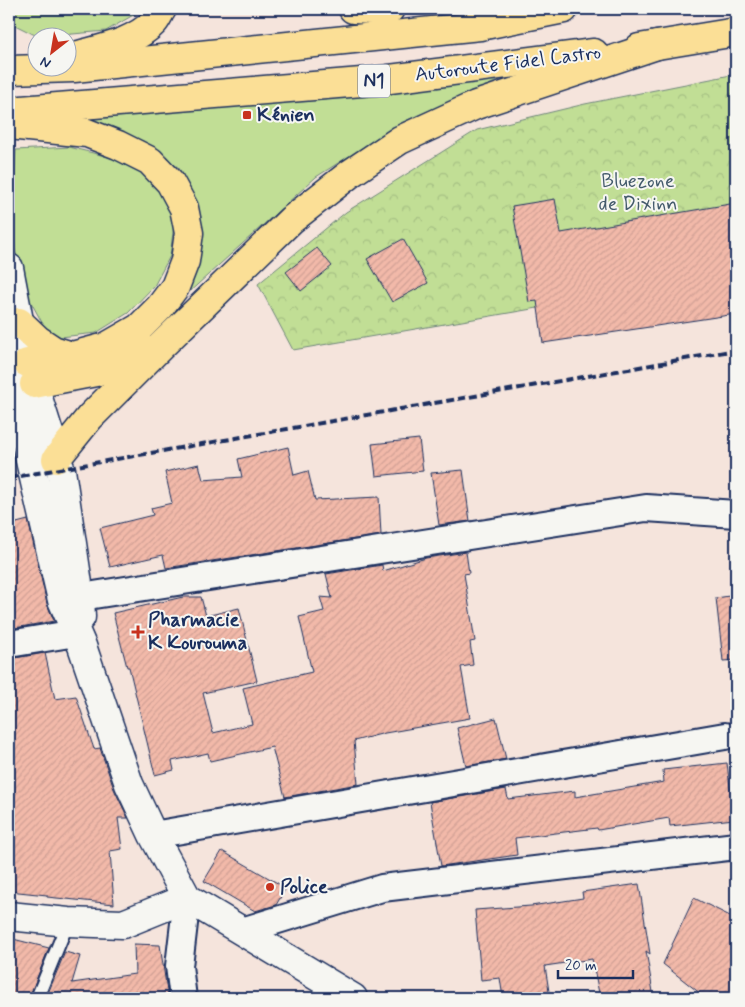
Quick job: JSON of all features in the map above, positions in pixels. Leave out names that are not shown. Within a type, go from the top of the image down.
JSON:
[{"type":"highway","points":[[78,55],[113,45],[140,32],[154,22],[162,9]]},
{"type":"highway","points":[[353,9],[390,9]]},
{"type":"highway","name":"Autoroute Fidel Castro","points":[[23,68],[74,68],[480,26],[564,9]]},
{"type":"highway","name":"Autoroute Fidel Castro","points":[[9,111],[374,81],[656,45],[736,32]]},
{"type":"highway","points":[[56,459],[90,418],[161,346],[291,220],[350,173],[400,140],[476,105],[656,45]]},
{"type":"highway","points":[[9,125],[87,133],[118,145],[150,161],[170,182],[184,208],[189,233],[185,261],[175,287],[160,307],[139,328],[106,347],[72,356],[17,376]]},
{"type":"highway","points":[[19,322],[38,340],[53,350],[72,356]]},
{"type":"highway","points":[[17,376],[96,372],[161,346]]},
{"type":"main road","points":[[9,268],[19,322],[17,376],[71,598],[79,640],[129,784],[187,898],[353,998]]},
{"type":"main road","points":[[17,376],[61,470],[71,598]]},
{"type":"main road","points":[[9,916],[68,922],[123,924],[187,898]]},
{"type":"street","points":[[71,598],[646,508],[736,514]]},
{"type":"street","points":[[9,644],[79,640]]},
{"type":"street","points":[[153,834],[725,736]]},
{"type":"street","points":[[242,931],[382,888],[736,846]]},
{"type":"street","points":[[183,998],[179,966],[187,898]]},
{"type":"lane","points":[[37,998],[68,922]]},
{"type":"green space","points":[[9,9],[138,9],[135,14],[106,31],[78,34],[78,28],[28,28],[28,32],[9,22]]},
{"type":"green space","points":[[523,70],[403,122],[316,177],[165,314],[196,206],[179,168],[143,141],[52,115]]},
{"type":"green space","name":"Bluezone de Dixinn","points":[[736,74],[736,274],[293,350],[258,284],[346,212],[477,130],[585,104]]},
{"type":"green space","points":[[69,147],[133,163],[167,193],[174,224],[170,256],[154,286],[128,313],[96,333],[61,337],[45,328],[26,293],[15,249],[12,204],[16,150]]},
{"type":"building","points":[[555,199],[561,233],[736,203],[736,314],[543,343],[537,301],[529,302],[512,206]]},
{"type":"building","points":[[403,239],[428,283],[392,302],[367,259]]},
{"type":"building","points":[[317,248],[332,266],[301,291],[286,272]]},
{"type":"building","points":[[419,439],[423,471],[376,476],[372,444]]},
{"type":"building","points":[[288,447],[294,475],[308,471],[315,500],[379,497],[381,535],[166,568],[163,555],[110,567],[100,528],[153,515],[151,508],[172,503],[165,472],[199,464],[203,480],[242,477],[238,459]]},
{"type":"building","points":[[463,470],[470,521],[439,525],[431,473]]},
{"type":"building","points":[[28,520],[47,604],[54,621],[9,629],[9,525]]},
{"type":"building","points":[[466,552],[469,573],[464,574],[475,641],[470,642],[473,665],[461,667],[470,718],[385,733],[354,741],[358,784],[285,797],[272,747],[210,761],[208,753],[172,761],[174,770],[155,775],[129,667],[127,667],[113,613],[183,597],[201,597],[206,616],[239,608],[257,681],[203,693],[213,733],[252,724],[243,688],[312,672],[299,617],[324,611],[320,597],[332,598],[326,574],[382,565],[383,571],[426,558]]},
{"type":"building","points":[[736,595],[736,660],[723,661],[716,598]]},
{"type":"building","points":[[45,653],[55,699],[76,696],[94,749],[100,748],[114,789],[128,818],[118,818],[122,849],[110,851],[114,904],[9,891],[9,659]]},
{"type":"building","points":[[496,718],[506,759],[466,766],[457,728]]},
{"type":"building","points":[[727,763],[734,819],[670,826],[669,818],[598,830],[597,828],[515,838],[517,855],[441,866],[430,802],[506,789],[508,799],[575,791],[575,797],[664,782],[663,770]]},
{"type":"building","points":[[222,851],[286,888],[276,905],[255,911],[204,881]]},
{"type":"building","points":[[639,884],[650,954],[646,951],[654,998],[600,998],[592,959],[545,966],[550,998],[503,998],[500,978],[481,980],[475,910],[531,906],[583,898],[582,892]]},
{"type":"building","points":[[694,898],[736,919],[736,998],[706,998],[663,964]]},
{"type":"building","points":[[9,938],[49,948],[29,998],[9,998]]},
{"type":"building","points":[[134,944],[160,945],[168,998],[46,998],[65,952],[80,956],[72,983],[135,974]]},
{"type":"railway","points":[[9,478],[736,350]]},
{"type":"place","name":"Kénien","points":[[247,115]]},
{"type":"place","name":"Pharmacie K Kourouma","points":[[138,632]]},
{"type":"place","name":"Police","points":[[270,887]]}]
